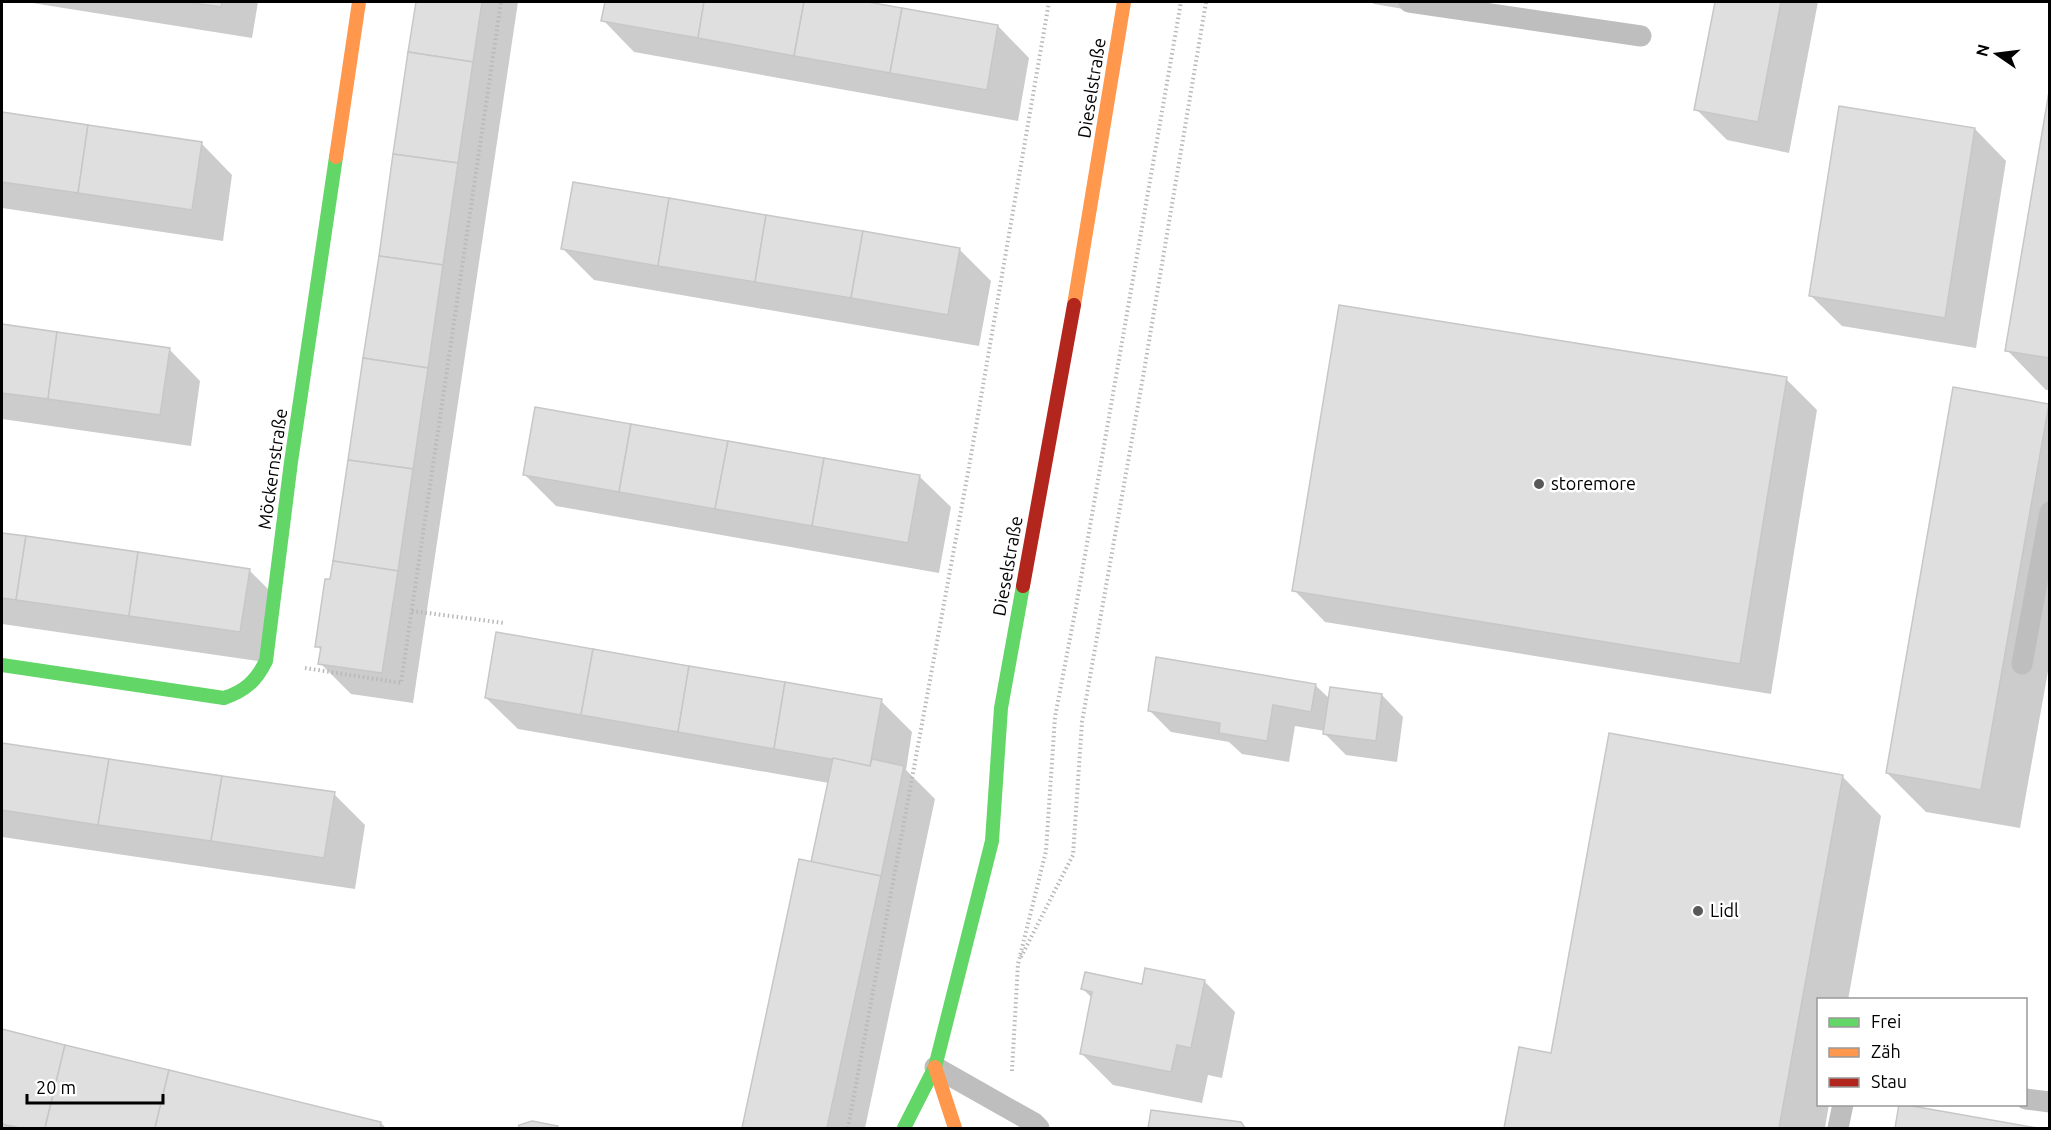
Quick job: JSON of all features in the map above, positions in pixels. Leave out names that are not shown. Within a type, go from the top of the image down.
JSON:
[{"type":"street","name":"Möckernstraße","points":[[2,665],[224,698],[242,692],[258,678],[266,661],[291,462],[359,2]]},
{"type":"street","name":"Dieselstraße","points":[[904,1128],[935,1067],[992,842],[1001,708],[1066,352],[1124,2]]},
{"type":"street","points":[[935,1067],[955,1128]]},
{"type":"lane","points":[[1409,2],[1641,36]]},
{"type":"lane","points":[[2022,664],[2049,512]]},
{"type":"lane","points":[[935,1067],[1039,1128]]},
{"type":"lane","points":[[2027,1099],[2049,1102]]},
{"type":"lane","points":[[1838,1128],[1843,1106]]},
{"type":"path","points":[[266,661],[401,683],[501,2]]},
{"type":"path","points":[[848,1128],[969,467],[1049,2]]},
{"type":"path","points":[[1011,1081],[1018,964],[1046,851],[1055,717],[1181,2]]},
{"type":"path","points":[[1018,964],[1072,855],[1082,722],[1206,2]]},
{"type":"path","points":[[412,611],[504,623]]},
{"type":"building","points":[[186,2],[222,2],[221,7]]},
{"type":"building","points":[[416,2],[482,2],[473,62],[408,52]]},
{"type":"building","points":[[605,2],[704,2],[698,38],[601,21]]},
{"type":"building","points":[[704,2],[804,2],[794,56],[698,38]]},
{"type":"building","points":[[804,2],[868,2],[902,8],[890,73],[794,56]]},
{"type":"building","points":[[1715,2],[1781,2],[1758,122],[1694,110]]},
{"type":"building","points":[[902,8],[998,25],[987,90],[890,73]]},
{"type":"building","points":[[408,52],[473,62],[458,163],[393,154]]},
{"type":"building","points":[[2050,86],[2050,358],[2005,351]]},
{"type":"building","points":[[1839,106],[1975,128],[1945,318],[1809,296]]},
{"type":"building","points":[[2,112],[88,125],[78,193],[2,182]]},
{"type":"building","points":[[88,125],[202,142],[192,210],[78,193]]},
{"type":"building","points":[[393,154],[458,163],[443,265],[379,256]]},
{"type":"building","points":[[573,182],[669,198],[658,266],[561,249]]},
{"type":"building","points":[[669,198],[766,215],[755,282],[658,266]]},
{"type":"building","points":[[766,215],[863,231],[851,298],[755,282]]},
{"type":"building","points":[[863,231],[960,248],[948,315],[851,298]]},
{"type":"building","points":[[379,256],[443,265],[428,368],[363,358]]},
{"type":"building","name":"storemore","points":[[1339,305],[1787,377],[1740,664],[1292,591]]},
{"type":"building","points":[[2,324],[57,332],[48,399],[2,393]]},
{"type":"building","points":[[57,332],[170,348],[160,415],[48,399]]},
{"type":"building","points":[[363,358],[428,368],[413,469],[348,460]]},
{"type":"building","points":[[1953,387],[2049,404],[1981,790],[1886,773]]},
{"type":"building","points":[[535,407],[631,424],[619,492],[523,475]]},
{"type":"building","points":[[631,424],[728,441],[715,509],[619,492]]},
{"type":"building","points":[[728,441],[824,458],[812,526],[715,509]]},
{"type":"building","points":[[824,458],[920,475],[908,543],[812,526]]},
{"type":"building","points":[[348,460],[413,469],[398,571],[333,561]]},
{"type":"building","points":[[2,533],[26,536],[16,600],[2,598]]},
{"type":"building","points":[[26,536],[138,552],[129,616],[16,600]]},
{"type":"building","points":[[138,552],[250,569],[240,632],[129,616]]},
{"type":"building","points":[[333,561],[398,571],[382,673],[318,664],[321,647],[315,647],[325,579],[330,579]]},
{"type":"building","points":[[496,632],[593,649],[581,715],[485,698]]},
{"type":"building","points":[[593,649],[689,666],[678,732],[581,715]]},
{"type":"building","points":[[1156,657],[1316,684],[1311,712],[1273,705],[1267,741],[1219,733],[1220,723],[1148,711]]},
{"type":"building","points":[[689,666],[785,682],[774,749],[678,732]]},
{"type":"building","points":[[785,682],[882,699],[870,766],[774,749]]},
{"type":"building","points":[[1330,687],[1382,694],[1376,741],[1323,734]]},
{"type":"building","name":"Lidl","points":[[1609,733],[1843,775],[1779,1128],[1504,1128],[1519,1047],[1551,1053]]},
{"type":"building","points":[[2,743],[109,759],[98,825],[2,810]]},
{"type":"building","points":[[833,758],[870,766],[872,759],[904,766],[881,876],[811,862]]},
{"type":"building","points":[[109,759],[222,776],[211,841],[98,825]]},
{"type":"building","points":[[222,776],[335,792],[324,858],[211,841]]},
{"type":"building","points":[[799,859],[881,876],[827,1128],[742,1128]]},
{"type":"building","points":[[1145,968],[1205,980],[1191,1048],[1177,1045],[1171,1072],[1080,1054],[1092,992],[1081,989],[1085,972],[1142,984]]},
{"type":"building","points":[[2,1029],[65,1045],[45,1128],[20,1128],[2,1124]]},
{"type":"building","points":[[65,1045],[169,1070],[155,1128],[45,1128]]},
{"type":"building","points":[[169,1070],[381,1122],[380,1128],[155,1128]]},
{"type":"building","points":[[1899,1106],[1912,1106],[2037,1128],[1895,1128]]},
{"type":"building","points":[[1151,1110],[1241,1122],[1245,1128],[1148,1128]]},
{"type":"building","points":[[532,1121],[558,1126],[557,1128],[518,1128],[519,1125]]},
{"type":"traffic: fast","points":[[2,665],[224,698],[244,688],[258,674],[266,661],[291,462],[336,157]]},
{"type":"traffic: fast","points":[[904,1128],[935,1067],[992,841],[1001,708],[1023,586]]},
{"type":"traffic: slow","points":[[336,157],[359,2]]},
{"type":"traffic: slow","points":[[1074,305],[1124,2]]},
{"type":"traffic: slow","points":[[935,1067],[955,1128]]},
{"type":"traffic: jam","points":[[1023,586],[1074,305]]},
{"type":"place","name":"storemore","points":[[1539,484]]},
{"type":"place","name":"Lidl","points":[[1698,911]]}]
